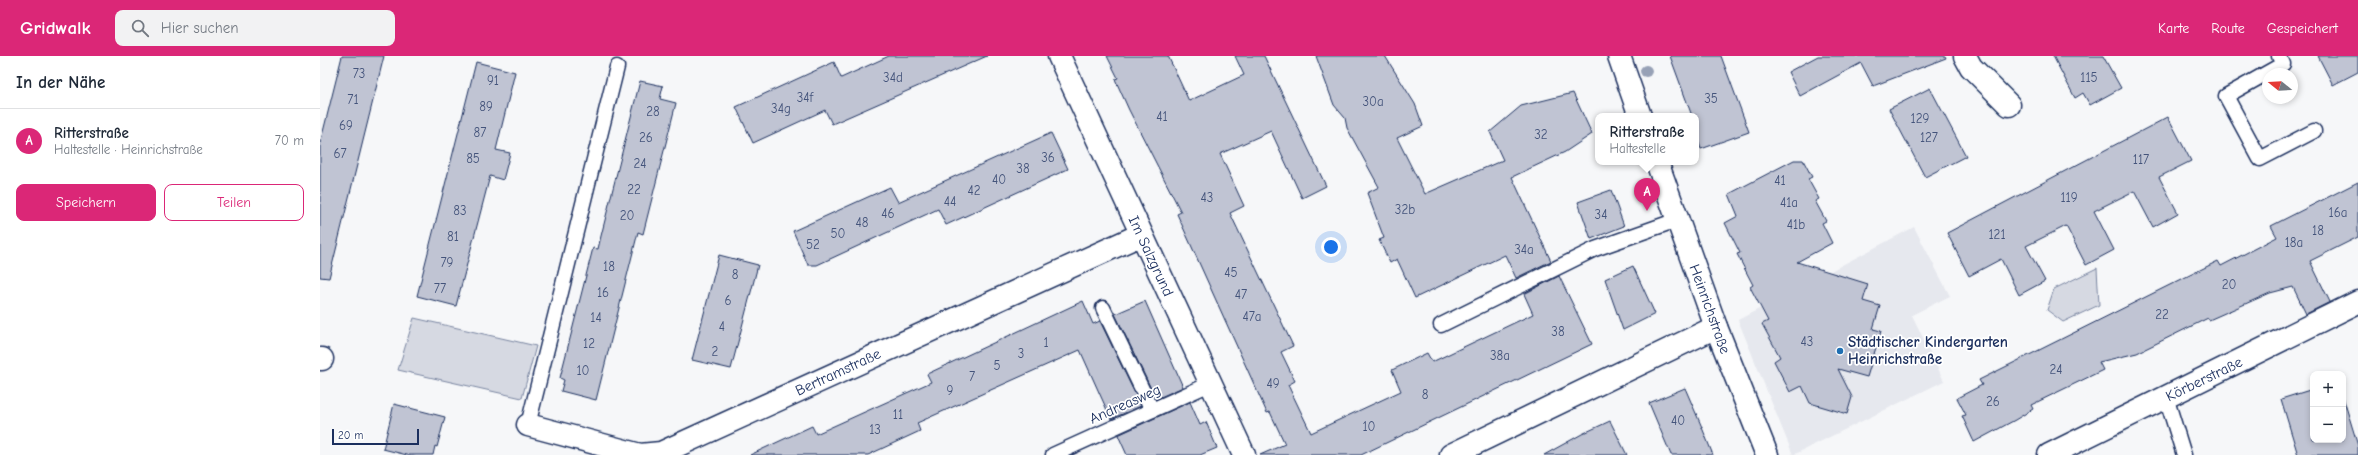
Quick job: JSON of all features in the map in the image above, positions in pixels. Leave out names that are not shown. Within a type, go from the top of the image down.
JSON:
[{"type":"street","name":"Im Salzgrund","points":[[1059,56],[1140,235],[1212,383],[1244,455]]},
{"type":"street","points":[[1619,56],[1639,113]]},
{"type":"street","points":[[1965,56],[1971,67],[2009,105]]},
{"type":"street","name":"Heinrichstraße","points":[[1658,165],[1716,327],[1767,455]]},
{"type":"street","name":"Bertramstraße","points":[[528,425],[640,454],[661,453],[1140,235]]},
{"type":"street","name":"Körberstraße","points":[[2049,455],[2358,302]]},
{"type":"street","points":[[1457,454],[1716,327]]},
{"type":"lane","points":[[2279,56],[2283,64],[2226,96],[2260,159],[2314,131]]},
{"type":"lane","points":[[528,425],[618,67]]},
{"type":"lane","points":[[1441,325],[1595,249],[1677,220]]},
{"type":"lane","points":[[1103,308],[1152,410]]},
{"type":"lane","name":"Andreasweg","points":[[1053,455],[1212,383]]},
{"type":"lane","points":[[2166,397],[2184,455]]},
{"type":"shaded area","name":"Städtischer Kindergarten Heinrichstraße","points":[[1914,227],[1950,296],[1912,315],[1944,381],[1793,455],[1738,320]]},
{"type":"shaded area","points":[[2097,268],[2099,305],[2063,322],[2047,310],[2054,289]]},
{"type":"shaded area","points":[[414,318],[536,346],[522,398],[398,370]]},
{"type":"building","points":[[342,56],[384,56],[329,278],[320,277],[320,144]]},
{"type":"building","points":[[889,56],[987,56],[832,124],[825,110],[753,143],[736,107],[834,62],[841,78]]},
{"type":"building","points":[[1107,56],[1168,56],[1189,101],[1244,75],[1235,56],[1264,56],[1326,186],[1302,198],[1271,131],[1220,154],[1244,206],[1230,213],[1293,346],[1281,352],[1295,381],[1288,385],[1311,433],[1401,391],[1392,370],[1427,353],[1432,362],[1533,314],[1524,294],[1559,276],[1592,344],[1361,455],[1260,455],[1285,444],[1270,412],[1267,413],[1177,214],[1181,212],[1129,110],[1115,79],[1118,78]]},
{"type":"building","points":[[1316,56],[1385,56],[1415,104],[1423,126],[1397,138],[1425,194],[1503,160],[1490,132],[1521,106],[1573,93],[1592,134],[1565,152],[1512,177],[1551,261],[1516,278],[1505,255],[1415,298],[1397,259],[1390,263],[1379,240],[1384,238],[1367,193],[1379,187],[1347,128],[1345,118],[1334,105]]},
{"type":"building","points":[[1670,56],[1721,56],[1749,132],[1701,149],[1699,143],[1699,113],[1691,113]]},
{"type":"building","points":[[1818,56],[1945,56],[1946,58],[1873,86],[1861,63],[1800,96],[1788,72]]},
{"type":"building","points":[[2053,56],[2103,56],[2121,88],[2090,105],[2083,93],[2075,98]]},
{"type":"building","points":[[2318,56],[2358,56],[2358,72],[2333,85]]},
{"type":"building","points":[[476,62],[515,72],[496,150],[510,153],[503,180],[490,176],[456,306],[417,296]]},
{"type":"building","points":[[640,81],[663,86],[660,99],[676,103],[643,234],[638,232],[596,400],[561,391],[564,380],[560,378],[593,248],[598,249]]},
{"type":"building","points":[[1930,88],[1966,156],[1925,177],[1889,109]]},
{"type":"building","points":[[2168,117],[2191,161],[2159,177],[2178,213],[2153,227],[2134,191],[2094,211],[2114,250],[2086,265],[2066,226],[2026,246],[2045,281],[2019,295],[2001,259],[1969,276],[1947,233]]},
{"type":"building","points":[[1051,133],[1068,169],[946,225],[938,209],[817,265],[808,265],[793,231],[890,187],[898,202]]},
{"type":"building","points":[[1794,160],[1803,160],[1812,177],[1808,179],[1819,199],[1815,201],[1826,221],[1822,223],[1832,243],[1797,262],[1868,284],[1863,301],[1880,306],[1873,329],[1881,331],[1867,377],[1838,369],[1852,397],[1847,414],[1810,403],[1802,386],[1790,392],[1774,361],[1780,357],[1762,324],[1768,321],[1750,287],[1753,285],[1737,254],[1740,253],[1725,223],[1738,216],[1729,194]]},
{"type":"building","points":[[2358,182],[2358,237],[2310,261],[2330,302],[2306,314],[2293,287],[2270,293],[2209,320],[2208,318],[2137,353],[2099,362],[2103,370],[2031,405],[2033,409],[1974,442],[1962,416],[1966,415],[1957,398],[1982,385],[1979,380],[2218,261],[2221,266],[2277,237],[2271,226]]},
{"type":"building","points":[[1611,190],[1624,226],[1591,239],[1578,202]]},
{"type":"building","points":[[719,255],[758,265],[731,369],[692,360]]},
{"type":"building","points":[[1633,266],[1655,314],[1623,330],[1605,279]]},
{"type":"building","points":[[1083,301],[1093,324],[1100,321],[1141,406],[1111,419],[1080,350],[917,423],[920,431],[868,455],[750,455],[812,426],[816,434],[931,382],[927,374]]},
{"type":"building","points":[[1145,301],[1183,387],[1156,399],[1115,314]]},
{"type":"building","points":[[1685,388],[1713,455],[1671,455],[1649,403]]},
{"type":"building","points":[[2310,390],[2310,443],[2346,443],[2346,407],[2358,446],[2358,455],[2298,455],[2281,399]]},
{"type":"building","points":[[1190,402],[1200,425],[1206,422],[1217,448],[1200,455],[1127,455],[1118,435]]},
{"type":"building","points":[[394,404],[445,417],[437,447],[435,446],[433,455],[407,455],[383,449]]},
{"type":"building","points":[[1610,421],[1627,455],[1544,455],[1582,434]]},
{"type":"place","name":"Ritterstraße","points":[[1647,211]]},
{"type":"place","name":"Städtischer Kindergarten Heinrichstraße","points":[[1840,351]]}]
